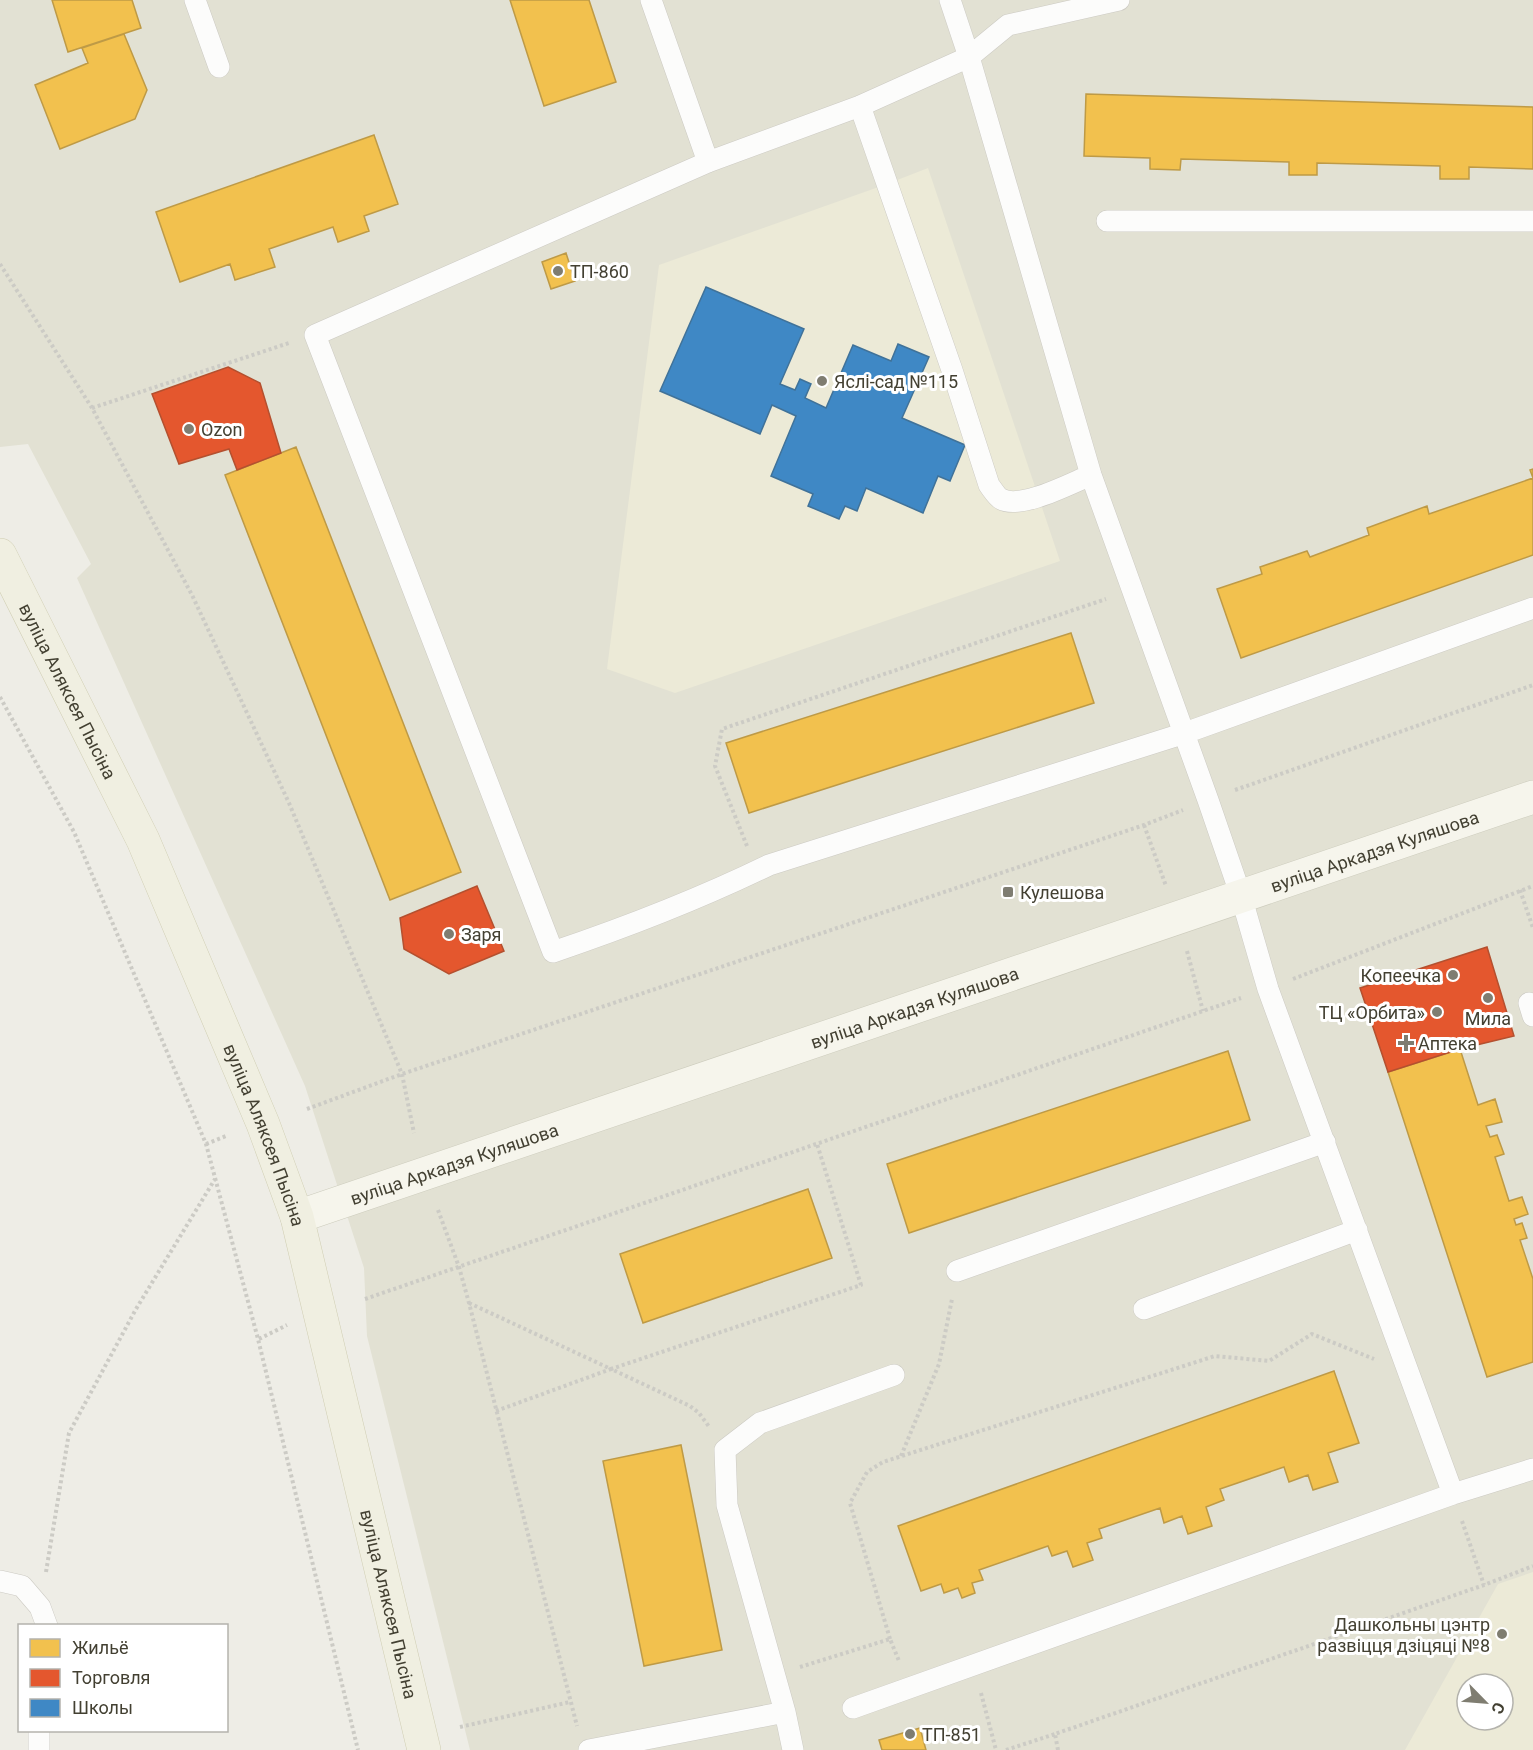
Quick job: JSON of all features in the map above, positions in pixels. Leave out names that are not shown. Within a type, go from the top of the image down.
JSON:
[{"type":"main road","name":"вуліца Аляксея Пысіна","points":[[0,555],[143,840],[263,1124],[297,1217],[424,1750]]},
{"type":"main road","name":"вуліца Аркадзя Куляшова","points":[[297,1217],[1533,796]]},
{"type":"lane","points":[[195,0],[219,67]]},
{"type":"lane","points":[[651,0],[708,162]]},
{"type":"lane","points":[[950,0],[969,57],[1091,475],[1185,733],[1241,896],[1269,988],[1452,1494]]},
{"type":"lane","points":[[1119,0],[1008,25],[969,57],[860,106],[708,162],[315,335],[553,952],[630,926],[726,886],[770,864],[1185,733],[1533,608]]},
{"type":"lane","points":[[860,106],[952,370],[989,485],[1001,499],[1017,502],[1039,496],[1091,475]]},
{"type":"lane","points":[[1107,221],[1533,221]]},
{"type":"lane","points":[[957,1271],[1325,1142]]},
{"type":"lane","points":[[1144,1309],[1357,1230]]},
{"type":"lane","points":[[793,1750],[785,1712],[727,1505],[725,1450],[760,1423],[894,1375]]},
{"type":"lane","points":[[853,1708],[1452,1494],[1533,1469]]},
{"type":"lane","points":[[0,1581],[22,1586],[43,1616]]},
{"type":"lane","points":[[589,1750],[785,1712]]},
{"type":"lane","points":[[39,1732],[39,1750]]},
{"type":"path","points":[[0,264],[92,408],[192,595],[285,793],[402,1074],[414,1133]]},
{"type":"path","points":[[92,408],[315,335]]},
{"type":"path","points":[[770,864],[745,844],[715,766],[722,729],[1133,590]]},
{"type":"path","points":[[307,1109],[402,1074],[1144,825],[1208,800],[1533,685]]},
{"type":"path","points":[[0,697],[74,832],[206,1144],[258,1339],[358,1750]]},
{"type":"path","points":[[365,1299],[1269,988],[1533,886]]},
{"type":"path","points":[[1520,890],[1533,928]]},
{"type":"path","points":[[206,1144],[226,1136]]},
{"type":"path","points":[[496,1410],[861,1285],[817,1144]]},
{"type":"path","points":[[43,1616],[69,1433],[136,1309],[216,1179]]},
{"type":"path","points":[[438,1210],[459,1267],[469,1303],[578,1731]]},
{"type":"path","points":[[901,1457],[939,1364],[957,1271]]},
{"type":"path","points":[[469,1303],[690,1406],[699,1413],[725,1450]]},
{"type":"path","points":[[258,1339],[288,1325]]},
{"type":"path","points":[[910,1687],[890,1639],[850,1503],[867,1472],[883,1462],[1215,1356],[1269,1360],[1312,1334],[1409,1374]]},
{"type":"path","points":[[1452,1494],[1484,1585]]},
{"type":"path","points":[[1006,1750],[1533,1566]]},
{"type":"path","points":[[774,1675],[890,1639]]},
{"type":"path","points":[[973,1664],[996,1750]]},
{"type":"path","points":[[460,1727],[570,1702]]},
{"type":"path","points":[[1055,1734],[1058,1750]]},
{"type":"shaded area","points":[[0,0],[1533,0],[1533,1750],[470,1750],[367,1336],[364,1268],[305,1086],[77,578],[91,564],[28,444],[0,447]]},
{"type":"shaded area","name":"Яслі-сад №115","points":[[928,168],[1060,561],[675,693],[607,669],[659,265]]},
{"type":"shaded area","name":"Дашкольны цэнтр развіцця дзіцяці №8","points":[[1533,1572],[1533,1750],[1405,1750],[1498,1584]]},
{"type":"building: Жильё","points":[[52,0],[132,0],[141,28],[68,52]]},
{"type":"building: Жильё","points":[[510,0],[589,0],[616,82],[544,106]]},
{"type":"building: Жильё","points":[[124,34],[147,90],[135,119],[60,149],[35,85],[88,63],[82,48]]},
{"type":"building: Жильё","points":[[1086,94],[1533,107],[1533,169],[1469,167],[1469,179],[1440,179],[1440,166],[1317,163],[1317,175],[1289,175],[1289,162],[1181,159],[1180,170],[1150,169],[1150,158],[1084,156]]},
{"type":"building: Жильё","points":[[374,135],[398,204],[364,216],[369,231],[338,242],[333,227],[269,249],[275,267],[235,280],[230,264],[180,282],[156,212]]},
{"type":"building: Жильё","name":"ТП-860","points":[[566,253],[575,281],[551,289],[542,262]]},
{"type":"building: Жильё","points":[[296,447],[461,872],[390,900],[225,475]]},
{"type":"building: Жильё","points":[[1533,478],[1533,555],[1241,658],[1217,589],[1262,574],[1260,567],[1307,551],[1310,557],[1369,535],[1367,528],[1427,506],[1429,514]]},
{"type":"building: Жильё","points":[[1071,633],[1094,703],[749,813],[726,743]]},
{"type":"building: Жильё","points":[[1460,1049],[1478,1105],[1495,1099],[1502,1122],[1486,1126],[1490,1137],[1497,1135],[1504,1154],[1495,1157],[1509,1201],[1522,1197],[1528,1214],[1514,1219],[1516,1225],[1522,1223],[1527,1238],[1520,1240],[1533,1279],[1533,1362],[1487,1377],[1388,1072]]},
{"type":"building: Жильё","points":[[1228,1051],[1250,1120],[909,1233],[887,1164]]},
{"type":"building: Жильё","points":[[808,1189],[832,1258],[643,1323],[620,1254]]},
{"type":"building: Жильё","points":[[1334,1371],[1359,1443],[1328,1453],[1338,1482],[1313,1490],[1308,1475],[1289,1482],[1284,1467],[1220,1489],[1224,1500],[1206,1507],[1212,1526],[1188,1534],[1182,1516],[1164,1523],[1160,1508],[1099,1529],[1102,1538],[1087,1543],[1093,1560],[1073,1567],[1067,1551],[1052,1556],[1048,1546],[979,1570],[983,1580],[972,1583],[975,1593],[962,1598],[958,1588],[944,1593],[941,1584],[921,1591],[898,1526]]},
{"type":"building: Жильё","points":[[681,1445],[722,1650],[644,1666],[603,1461]]},
{"type":"building: Жильё","name":"ТП-851","points":[[920,1728],[926,1750],[882,1750],[879,1740]]},
{"type":"building: Торговля","points":[[228,367],[260,383],[281,453],[237,470],[229,449],[179,464],[152,394]]},
{"type":"building: Торговля","name":"Заря","points":[[477,886],[504,951],[449,974],[404,949],[400,918]]},
{"type":"building: Торговля","name":"ТЦ «Орбита»","points":[[1487,947],[1514,1036],[1460,1049],[1388,1072],[1360,988]]},
{"type":"building: Школы","points":[[706,287],[804,329],[780,384],[795,390],[800,379],[811,384],[805,398],[826,408],[853,345],[891,361],[898,344],[929,357],[902,418],[965,445],[950,481],[938,476],[923,513],[866,488],[857,511],[845,506],[839,519],[808,506],[813,494],[771,476],[796,416],[772,405],[760,434],[660,391]]},
{"type":"place","name":"ТП-860","points":[[558,271]]},
{"type":"place","name":"Яслі-сад №115","points":[[822,381]]},
{"type":"place","name":"Ozon","points":[[189,429]]},
{"type":"place","name":"Кулешова","points":[[1008,892]]},
{"type":"place","name":"Заря","points":[[449,934]]},
{"type":"place","name":"Копеечка","points":[[1453,975]]},
{"type":"place","name":"Мила","points":[[1488,998]]},
{"type":"place","name":"ТЦ «Орбита»","points":[[1437,1012]]},
{"type":"place","name":"Аптека","points":[[1406,1043]]},
{"type":"place","name":"Дашкольны цэнтр развіцця дзіцяці №8","points":[[1502,1634]]},
{"type":"place","name":"ТП-851","points":[[910,1734]]}]
